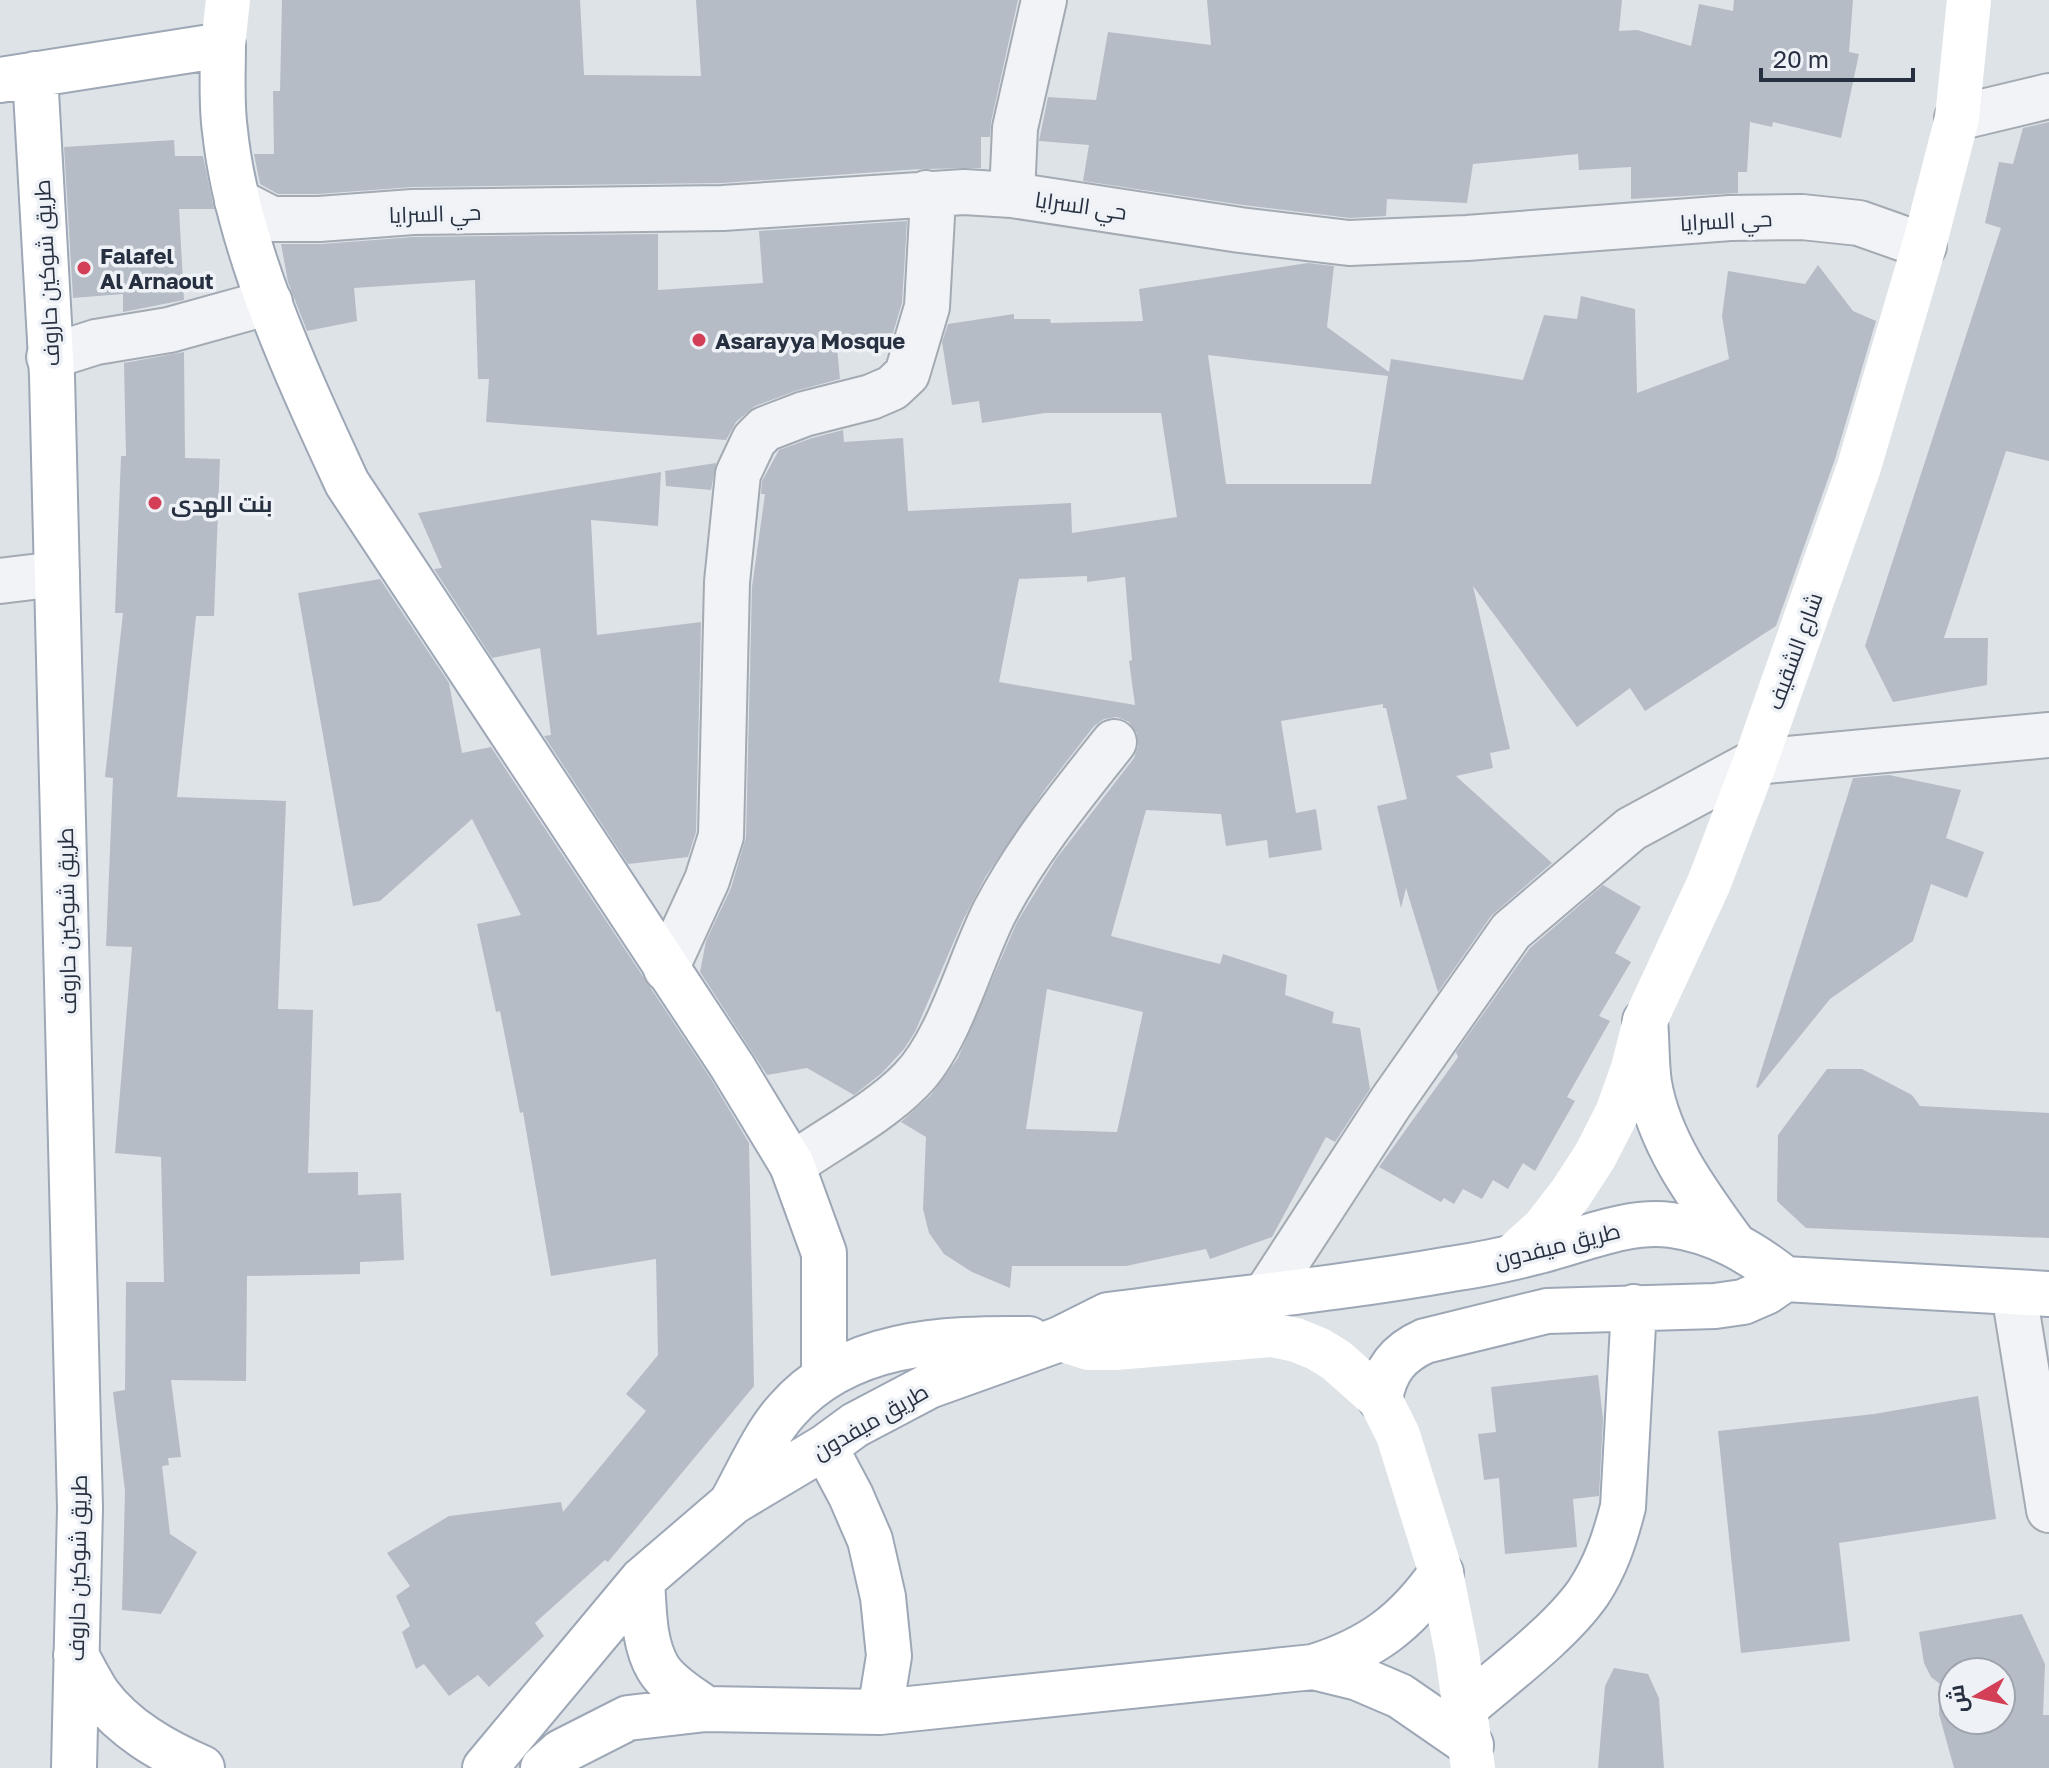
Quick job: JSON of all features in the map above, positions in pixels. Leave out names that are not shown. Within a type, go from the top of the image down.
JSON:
[{"type":"main road","points":[[228,0],[223,45],[224,130],[237,201],[270,302],[347,483],[732,1066],[792,1165],[824,1253],[824,1376]]},
{"type":"main road","name":"شارع الشقيف","points":[[1512,1257],[1544,1228],[1571,1193],[1617,1113],[1645,1021],[1709,883],[1755,762],[1859,467],[1924,246],[1957,118],[1969,0]]},
{"type":"main road","points":[[18,77],[223,45]]},
{"type":"main road","name":"طريق شوكين حاروف","points":[[18,77],[52,376],[80,1508],[74,1768]]},
{"type":"main road","points":[[1645,1021],[1649,1085],[1667,1140],[1698,1194],[1733,1243]]},
{"type":"main road","name":"طريق ميفدون","points":[[485,1768],[642,1580],[733,1502],[825,1447],[855,1425],[929,1386],[1060,1339],[1108,1315],[1451,1270],[1622,1228],[1668,1224],[1702,1231],[1733,1243],[1785,1279]]},
{"type":"main road","points":[[1380,1399],[1389,1369],[1411,1347],[1547,1311],[1715,1306],[1743,1302],[1785,1279],[2031,1294]]},
{"type":"main road","points":[[1470,1741],[1570,1616],[1602,1569],[1615,1539],[1623,1507],[1634,1307]]},
{"type":"main road","points":[[1060,1339],[1089,1348],[1115,1348],[1272,1335],[1318,1349],[1336,1360],[1380,1399],[1398,1435],[1441,1573],[1470,1741]]},
{"type":"main road","name":"طريق ميفدون","points":[[733,1502],[764,1444],[786,1411],[824,1376],[876,1352],[940,1341],[1060,1339]]},
{"type":"main road","points":[[825,1447],[870,1540],[883,1597],[889,1656],[880,1712]]},
{"type":"main road","points":[[543,1768],[561,1752],[628,1718],[706,1709],[880,1712],[1313,1667],[1344,1657],[1382,1635],[1423,1600],[1441,1573]]},
{"type":"main road","points":[[642,1580],[644,1617],[658,1669],[706,1709]]},
{"type":"main road","points":[[76,1655],[98,1694],[132,1730],[180,1759],[202,1768]]},
{"type":"main road","points":[[1313,1667],[1358,1678],[1400,1696],[1470,1741]]},
{"type":"street","points":[[1012,195],[1015,128],[1044,0]]},
{"type":"street","points":[[1957,118],[2049,96]]},
{"type":"street","points":[[666,969],[707,880],[721,836],[727,582],[738,474],[749,448],[765,429],[804,414],[871,397],[892,388],[907,374],[927,307],[932,216],[926,193]]},
{"type":"street","name":"حي السرايا","points":[[237,201],[272,219],[319,219],[413,212],[723,208],[926,193],[1012,195],[1240,230],[1349,243],[1467,238],[1730,218],[1802,217],[1859,223],[1924,246]]},
{"type":"street","points":[[49,357],[96,342],[169,330],[270,302]]},
{"type":"street","points":[[0,581],[57,574]]},
{"type":"street","points":[[1266,1294],[1391,1102],[1511,931],[1631,829],[1755,762],[2049,735]]},
{"type":"street","points":[[792,1165],[886,1100],[911,1081],[924,1065],[947,1022],[1001,901],[1027,856],[1114,742]]},
{"type":"street","points":[[2031,1294],[2049,1510]]},
{"type":"building","points":[[282,0],[580,0],[584,75],[701,76],[696,0],[1018,0],[990,137],[981,137],[981,168],[920,169],[722,183],[413,187],[278,194],[260,184],[254,154],[274,154],[273,91],[280,91]]},
{"type":"building","points":[[1207,0],[1622,0],[1619,31],[1637,30],[1691,46],[1699,4],[1733,11],[1734,0],[1853,0],[1849,52],[1859,54],[1841,138],[1773,122],[1772,127],[1750,122],[1747,172],[1738,172],[1738,193],[1631,199],[1631,167],[1579,170],[1578,154],[1473,164],[1467,203],[1387,199],[1386,216],[1350,218],[1083,181],[1089,145],[1039,141],[1048,97],[1096,100],[1108,32],[1211,45]]},
{"type":"building","points":[[2049,122],[2049,461],[2006,451],[1944,638],[1988,638],[1987,685],[1893,702],[1865,646],[2001,228],[1985,223],[1999,162],[2013,164],[2023,128]]},
{"type":"building","points":[[174,140],[175,156],[203,156],[214,209],[179,209],[184,300],[123,312],[123,294],[73,298],[64,147]]},
{"type":"building","points":[[907,221],[902,303],[893,333],[836,337],[840,379],[755,406],[736,422],[726,440],[486,422],[489,379],[478,379],[475,280],[354,288],[357,321],[307,331],[288,282],[281,244],[414,237],[658,234],[658,290],[763,283],[759,231]]},
{"type":"building","points":[[1308,263],[1334,266],[1327,327],[1389,372],[1391,359],[1523,380],[1544,315],[1577,319],[1581,296],[1635,309],[1637,393],[1729,359],[1722,316],[1728,271],[1805,284],[1818,265],[1853,311],[1876,321],[1835,459],[1776,626],[1645,711],[1630,688],[1577,727],[1473,586],[1510,749],[1490,753],[1493,768],[1456,776],[1552,863],[1491,916],[1438,992],[1406,888],[1401,908],[1377,806],[1407,799],[1383,704],[1281,721],[1296,813],[1316,809],[1322,850],[1269,858],[1267,840],[1226,846],[1221,814],[1146,810],[1111,936],[1220,964],[1223,954],[1287,975],[1285,995],[1334,1012],[1332,1023],[1360,1028],[1370,1089],[1335,1142],[1326,1137],[1272,1237],[1210,1259],[1206,1249],[1126,1266],[1012,1266],[1010,1288],[972,1272],[944,1254],[929,1233],[923,1209],[926,1137],[901,1122],[930,1096],[958,1058],[1017,922],[1056,859],[1134,758],[1138,746],[1137,734],[1129,722],[1117,717],[1104,719],[1094,726],[1046,788],[986,876],[963,920],[915,1032],[882,1073],[854,1095],[807,1068],[767,1075],[700,972],[706,941],[731,888],[746,837],[752,587],[765,494],[761,494],[762,481],[779,450],[843,430],[844,442],[903,438],[908,511],[1071,503],[1072,533],[1177,517],[1161,413],[1045,413],[982,423],[979,401],[952,405],[942,342],[948,324],[1014,314],[1014,319],[1050,319],[1051,323],[1143,321],[1139,289]],"holes":[[[1208,355],[1388,376],[1371,484],[1226,484]],[[1087,576],[1087,582],[1125,577],[1132,660],[1129,661],[1135,705],[999,682],[1019,579]],[[1047,989],[1143,1012],[1117,1132],[1026,1129]]]},
{"type":"building","points":[[184,352],[185,458],[220,459],[214,616],[196,616],[177,797],[286,801],[278,1009],[313,1010],[308,1173],[358,1172],[358,1195],[401,1193],[404,1260],[360,1262],[360,1274],[247,1276],[246,1381],[171,1380],[181,1457],[168,1458],[169,1465],[162,1466],[170,1534],[197,1552],[161,1614],[122,1610],[125,1491],[113,1392],[125,1390],[126,1282],[164,1282],[161,1157],[115,1153],[132,947],[106,946],[113,778],[105,777],[123,613],[115,613],[121,456],[126,456],[124,363]]},
{"type":"building","points":[[716,463],[711,490],[666,486],[665,471]]},
{"type":"building","points":[[661,472],[658,526],[591,520],[597,635],[701,622],[696,832],[688,857],[628,864],[544,736],[551,735],[540,648],[492,658],[434,569],[442,568],[418,513]]},
{"type":"building","points":[[380,579],[449,683],[462,753],[491,747],[711,1079],[749,1143],[754,1386],[608,1562],[605,1560],[535,1623],[544,1636],[489,1687],[478,1675],[449,1696],[424,1664],[416,1669],[402,1632],[410,1626],[396,1596],[410,1586],[387,1553],[449,1516],[561,1502],[563,1512],[646,1411],[626,1394],[658,1355],[656,1259],[551,1276],[523,1112],[520,1113],[500,1011],[496,1012],[477,924],[521,915],[472,819],[380,901],[353,906],[298,593]]},
{"type":"building","points":[[1889,775],[1961,790],[1946,838],[1984,852],[1967,898],[1931,884],[1913,941],[1830,999],[1758,1088],[1853,778]]},
{"type":"building","points":[[1603,885],[1641,907],[1615,953],[1631,962],[1599,1016],[1610,1021],[1567,1097],[1575,1101],[1535,1171],[1523,1163],[1508,1189],[1493,1180],[1482,1199],[1463,1189],[1454,1204],[1444,1198],[1441,1202],[1379,1167],[1458,1057],[1456,1052],[1530,948]]},
{"type":"building","points":[[1827,1069],[1862,1069],[1912,1095],[1920,1106],[2049,1113],[2049,1238],[1806,1228],[1777,1201],[1778,1135]]},
{"type":"building","points":[[1598,1375],[1603,1419],[1599,1496],[1573,1499],[1577,1547],[1505,1554],[1499,1478],[1484,1480],[1478,1434],[1496,1432],[1491,1387]]},
{"type":"building","points":[[1978,1396],[1996,1519],[1839,1543],[1850,1641],[1741,1653],[1718,1431],[1874,1414]]},
{"type":"building","points":[[2022,1614],[2045,1664],[2043,1715],[2049,1715],[2049,1768],[1954,1768],[1945,1736],[2017,1736],[2017,1656],[1937,1656],[1937,1682],[1924,1663],[1919,1632]]},
{"type":"building","points":[[1614,1668],[1648,1674],[1659,1698],[1664,1768],[1598,1768],[1605,1686]]},
{"type":"place","name":"Falafel Al Arnaout","points":[[84,268]]},
{"type":"place","name":"Asarayya Mosque","points":[[699,340]]},
{"type":"place","name":"بنت الهدى","points":[[155,503]]}]
